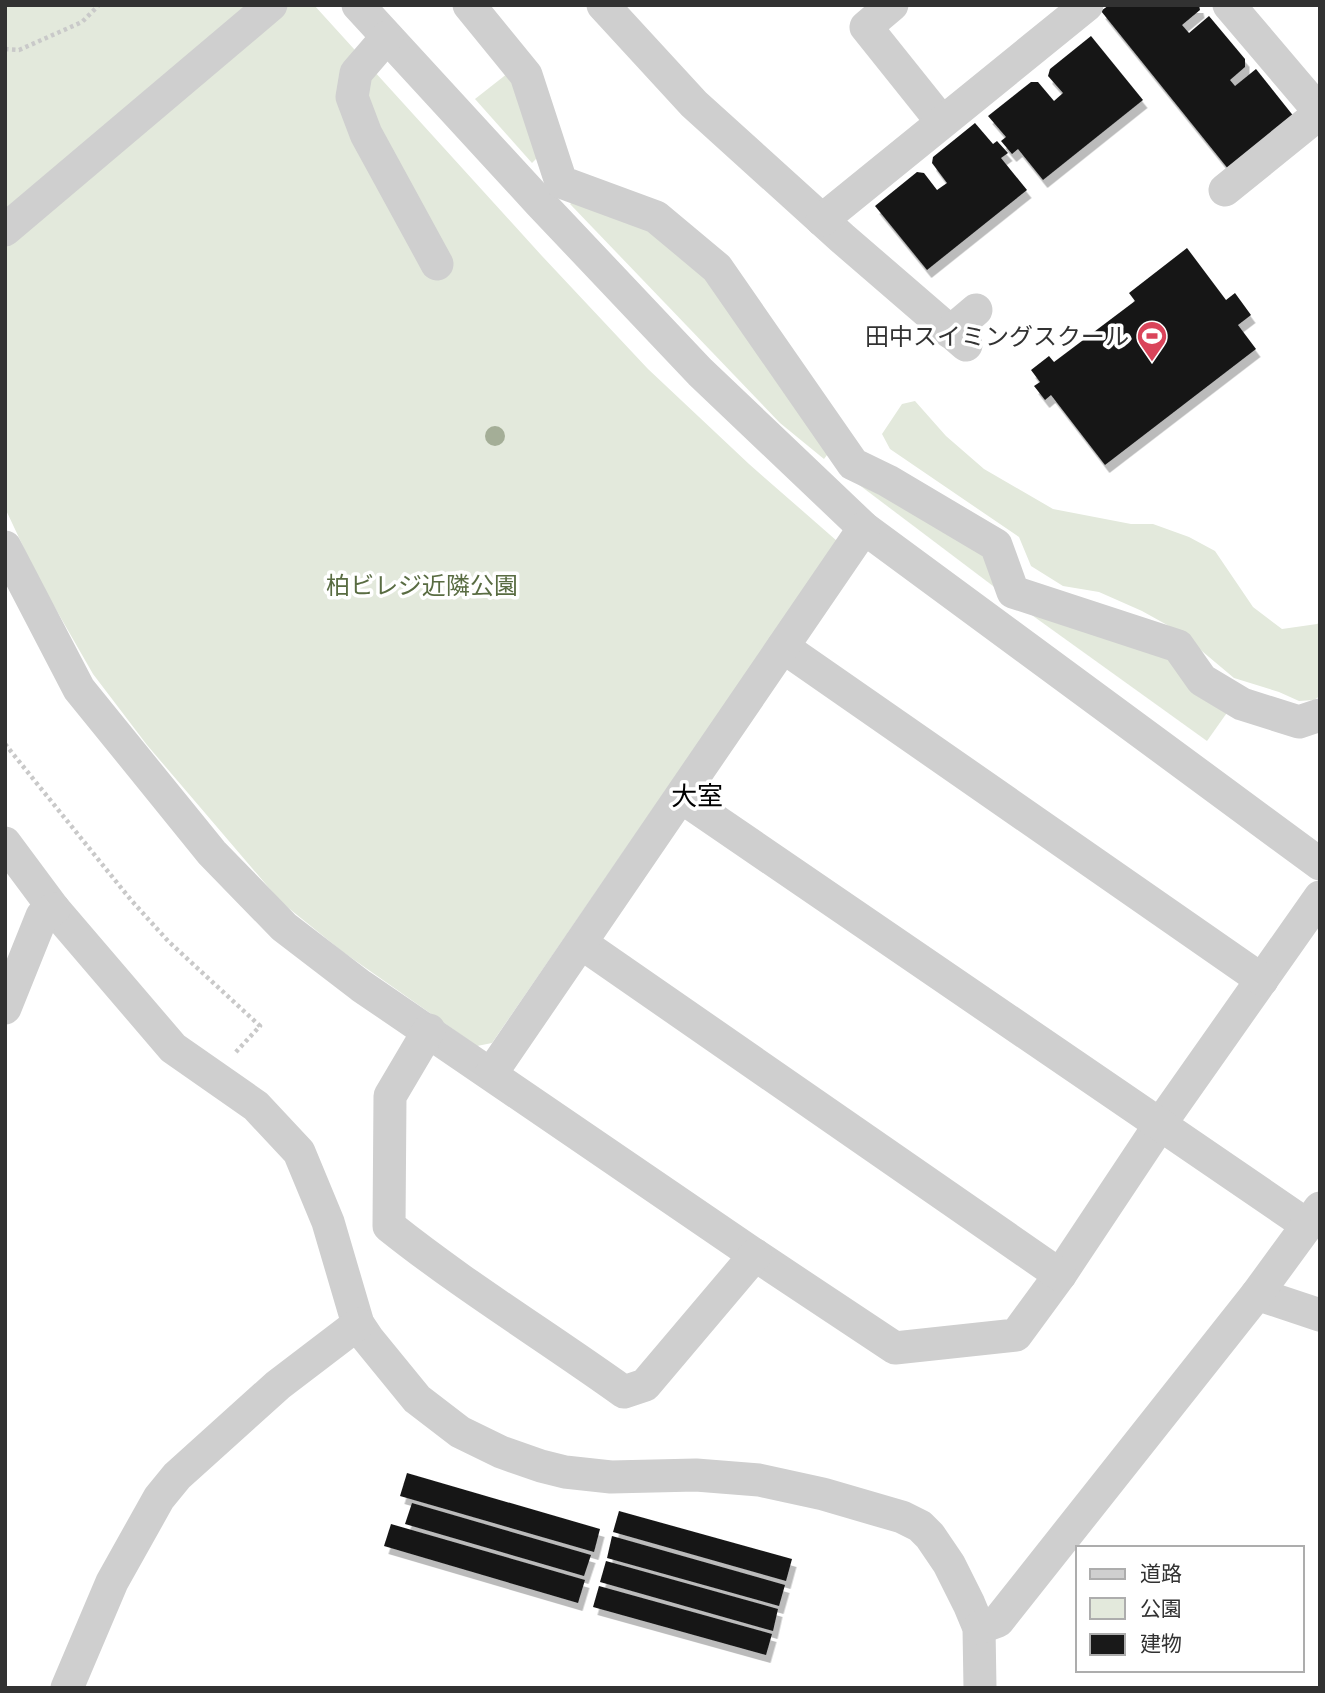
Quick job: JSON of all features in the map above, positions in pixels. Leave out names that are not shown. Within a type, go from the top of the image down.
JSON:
[{"type":"street","points":[[5,230],[271,5]]},
{"type":"street","points":[[358,5],[387,37],[551,193],[700,372],[864,528],[1320,864]]},
{"type":"street","points":[[468,5],[526,75],[551,193]]},
{"type":"street","points":[[603,5],[694,104],[958,338],[976,310]]},
{"type":"street","points":[[892,5],[866,27],[943,122]]},
{"type":"street","points":[[822,220],[1087,5]]},
{"type":"street","points":[[1225,190],[1320,113],[1229,5]]},
{"type":"street","points":[[387,37],[356,73],[352,97],[366,134],[437,264]]},
{"type":"street","points":[[551,193],[656,217],[717,268],[853,464],[888,481],[996,545],[1013,592]]},
{"type":"street","points":[[828,494],[853,464]]},
{"type":"street","points":[[491,1074],[864,528]]},
{"type":"street","points":[[5,547],[79,689],[212,853],[284,927],[361,986],[895,1348],[1016,1335],[1320,897]]},
{"type":"street","points":[[992,622],[1013,592]]},
{"type":"street","points":[[1013,592],[1178,646],[1202,680],[1242,704],[1299,722],[1320,715]]},
{"type":"street","points":[[783,647],[1262,980]]},
{"type":"street","points":[[681,797],[1161,1123],[1313,1216],[1257,1294],[998,1621],[979,1628]]},
{"type":"street","points":[[5,843],[54,909],[173,1048],[256,1107],[299,1152],[328,1222],[358,1324],[418,1399],[460,1432],[501,1452],[541,1466],[611,1478],[696,1475],[760,1480],[823,1494],[902,1517],[920,1526],[943,1555],[979,1628],[980,1688]]},
{"type":"street","points":[[5,1009],[42,916],[54,909]]},
{"type":"street","points":[[581,943],[1060,1275]]},
{"type":"street","points":[[429,1030],[390,1096],[388,1226],[440,1266],[549,1338],[624,1392],[645,1385],[755,1255]]},
{"type":"street","points":[[1257,1294],[1320,1315]]},
{"type":"street","points":[[67,1688],[112,1582],[159,1498],[177,1476],[278,1384],[358,1324]]},
{"type":"path","points":[[5,50],[19,50],[82,22],[99,5]]},
{"type":"path","points":[[5,744],[131,900],[168,941],[260,1026],[213,1076]]},
{"type":"green space","name":"柏ビレジ近隣公園","points":[[5,5],[314,5],[648,369],[749,464],[837,541],[492,1043],[477,1046],[343,952],[281,902],[147,745],[93,674],[38,578],[5,508]]},
{"type":"green space","points":[[512,70],[538,157],[532,163],[475,99]]},
{"type":"green space","points":[[582,194],[648,218],[710,271],[833,447],[824,459],[780,423],[570,204]]},
{"type":"green space","points":[[915,401],[946,436],[984,469],[1053,509],[1131,524],[1153,524],[1189,537],[1215,551],[1253,607],[1282,629],[1320,622],[1320,696],[1314,700],[1299,701],[1234,678],[1178,631],[1142,611],[1099,592],[1063,586],[1031,566],[1019,537],[890,449],[882,434],[902,404]]},
{"type":"green space","points":[[858,484],[991,549],[997,589]]},
{"type":"green space","points":[[1022,608],[1172,655],[1231,707],[1207,741]]},
{"type":"building","points":[[1109,5],[1199,5],[1200,10],[1182,25],[1189,33],[1209,16],[1245,59],[1245,67],[1230,80],[1235,86],[1256,69],[1295,118],[1229,170],[1101,11]]},
{"type":"building","points":[[1091,36],[1143,100],[1043,180],[1018,149],[1012,154],[1001,141],[1006,137],[988,116],[1031,82],[1038,82],[1054,101],[1063,93],[1048,76],[1050,69]]},
{"type":"building","points":[[975,123],[993,144],[997,141],[1008,153],[1001,158],[1027,190],[927,270],[875,206],[917,172],[924,173],[937,190],[947,183],[932,163],[933,157]]},
{"type":"building","points":[[1187,248],[1226,300],[1235,293],[1251,315],[1238,325],[1256,349],[1105,465],[1051,395],[1045,400],[1034,386],[1040,382],[1031,370],[1049,356],[1054,362],[1135,301],[1129,293]]},
{"type":"building","points":[[407,1473],[600,1529],[594,1552],[400,1496]]},
{"type":"building","points":[[412,1503],[591,1555],[584,1576],[405,1524]]},
{"type":"building","points":[[619,1511],[792,1559],[786,1581],[613,1532]]},
{"type":"building","points":[[391,1524],[585,1580],[578,1603],[384,1546]]},
{"type":"building","points":[[612,1536],[785,1585],[779,1606],[607,1558]]},
{"type":"building","points":[[606,1561],[778,1609],[773,1631],[600,1582]]},
{"type":"building","points":[[599,1586],[772,1634],[766,1655],[593,1607]]},
{"type":"place","name":"田中スイミングスクール","points":[[1152,363]]},
{"type":"district","name":"大室","points":[[697,795]]}]
